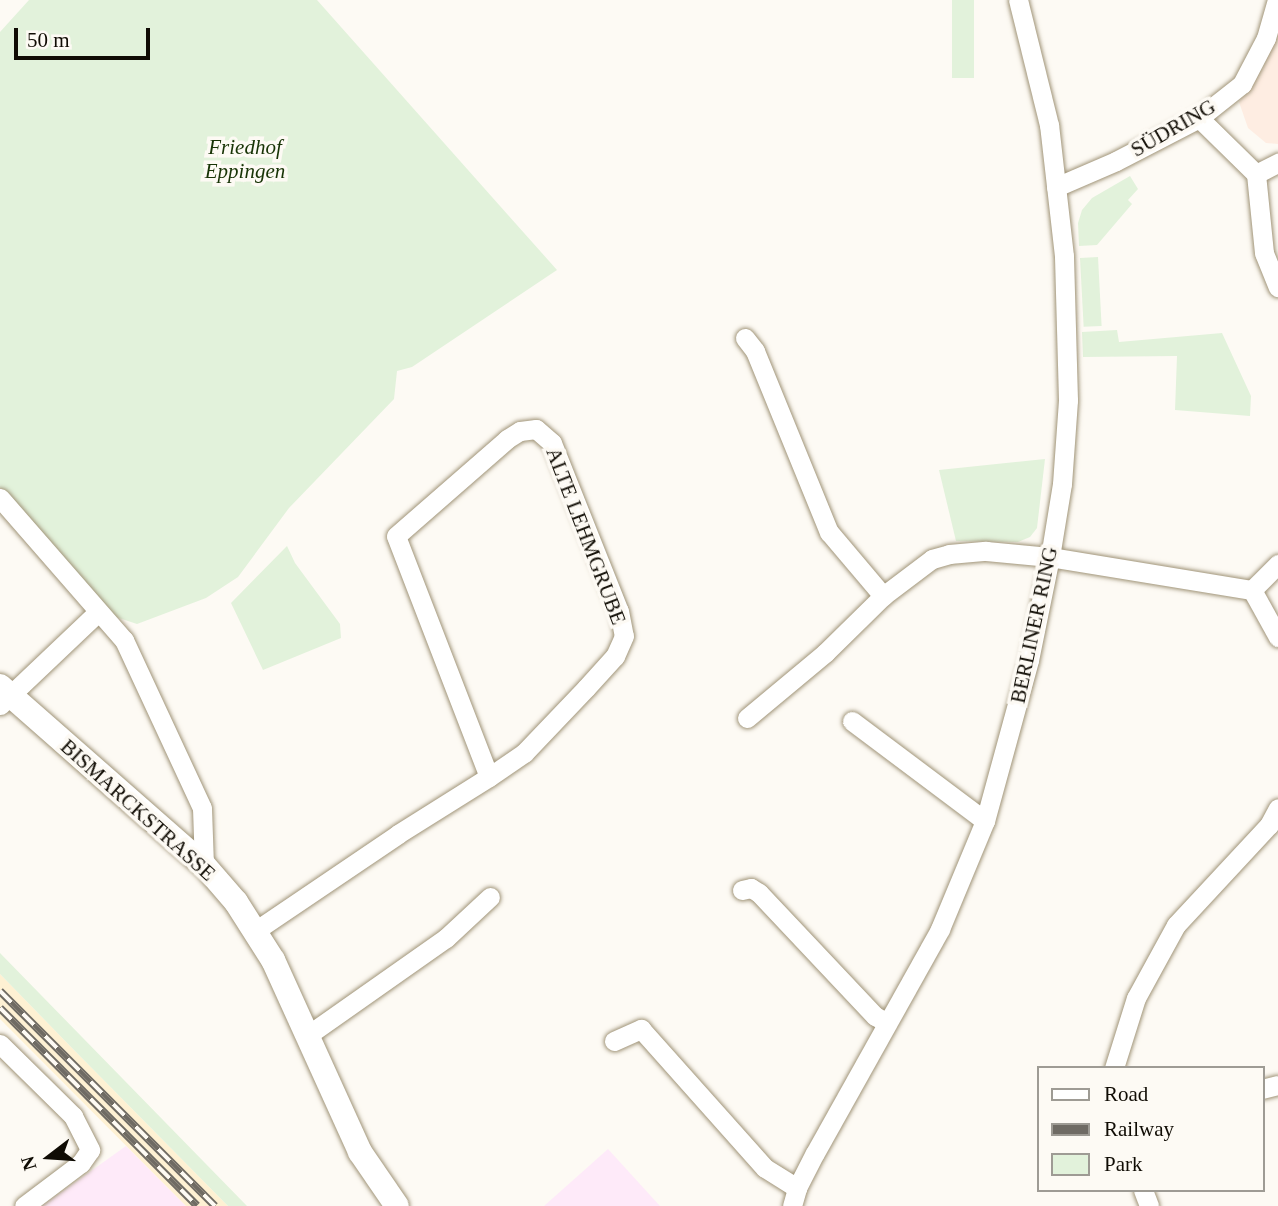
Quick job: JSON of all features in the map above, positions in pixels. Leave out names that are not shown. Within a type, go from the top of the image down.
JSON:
[{"type":"street","name":"BERLINER RING","points":[[794,1197],[886,1022],[940,929],[985,821],[1029,660],[1050,557],[1062,484],[1068,400],[1064,256],[1049,125],[1018,0]]},
{"type":"street","name":"SÜDRING","points":[[1056,187],[1199,118],[1242,84],[1266,38],[1276,0]]},
{"type":"street","points":[[1199,118],[1256,174],[1264,253],[1278,287]]},
{"type":"street","points":[[1256,174],[1278,163]]},
{"type":"street","points":[[744,338],[755,351],[829,531],[883,596]]},
{"type":"street","name":"ALTE LEHMGRUBE","points":[[255,931],[387,841],[489,777],[524,753],[615,656],[624,636],[619,611],[552,443],[536,429],[520,431],[508,439],[396,536],[489,777]]},
{"type":"street","points":[[0,498],[97,613],[124,640],[202,808],[204,865]]},
{"type":"street","points":[[747,718],[825,653],[883,596],[932,559],[949,554],[986,551],[1050,557],[1252,590]]},
{"type":"street","points":[[1252,590],[1278,564]]},
{"type":"street","points":[[1252,590],[1278,637]]},
{"type":"street","points":[[3,695],[97,613]]},
{"type":"street","name":"BISMARCKSTRASSE","points":[[3,695],[204,865],[255,931],[273,960],[360,1152],[397,1206]]},
{"type":"street","points":[[852,721],[985,821]]},
{"type":"street","points":[[1114,1066],[1136,998],[1176,925],[1269,825],[1278,808]]},
{"type":"street","points":[[742,890],[751,888],[759,893],[875,1016],[886,1022]]},
{"type":"street","points":[[308,1035],[446,938],[490,897]]},
{"type":"street","points":[[614,1041],[641,1029],[794,1197]]},
{"type":"street","points":[[0,1044],[73,1116],[90,1150],[81,1163],[24,1206]]},
{"type":"shaded area","points":[[1278,23],[1278,144],[1266,143],[1248,128],[1239,102],[1263,68]]},
{"type":"shaded area","points":[[0,974],[228,1206],[186,1206],[0,1019]]},
{"type":"shaded area","points":[[126,1146],[186,1206],[42,1206]]},
{"type":"shaded area","points":[[608,1149],[660,1206],[544,1206]]},
{"type":"green space","name":"Friedhof Eppingen","points":[[29,0],[317,0],[557,270],[412,367],[397,371],[394,399],[289,508],[238,577],[206,598],[137,624],[107,614],[0,487],[0,32]]},
{"type":"green space","points":[[952,0],[974,0],[974,78],[952,78]]},
{"type":"green space","points":[[1130,176],[1138,189],[1128,200],[1132,204],[1097,245],[1079,246],[1078,223],[1082,210],[1092,198]]},
{"type":"green space","points":[[1098,257],[1102,326],[1084,327],[1080,258]]},
{"type":"green space","points":[[1117,330],[1119,342],[1222,333],[1251,396],[1250,416],[1175,410],[1177,356],[1083,357],[1082,332]]},
{"type":"green space","points":[[1045,459],[1037,528],[1030,537],[1018,542],[956,541],[939,470]]},
{"type":"green space","points":[[287,546],[295,563],[340,624],[341,638],[263,670],[231,603]]},
{"type":"green space","points":[[0,953],[247,1206],[228,1206],[71,1047],[0,974]]},
{"type":"railway","points":[[0,991],[215,1206]]},
{"type":"railway","points":[[0,1008],[197,1206]]}]
